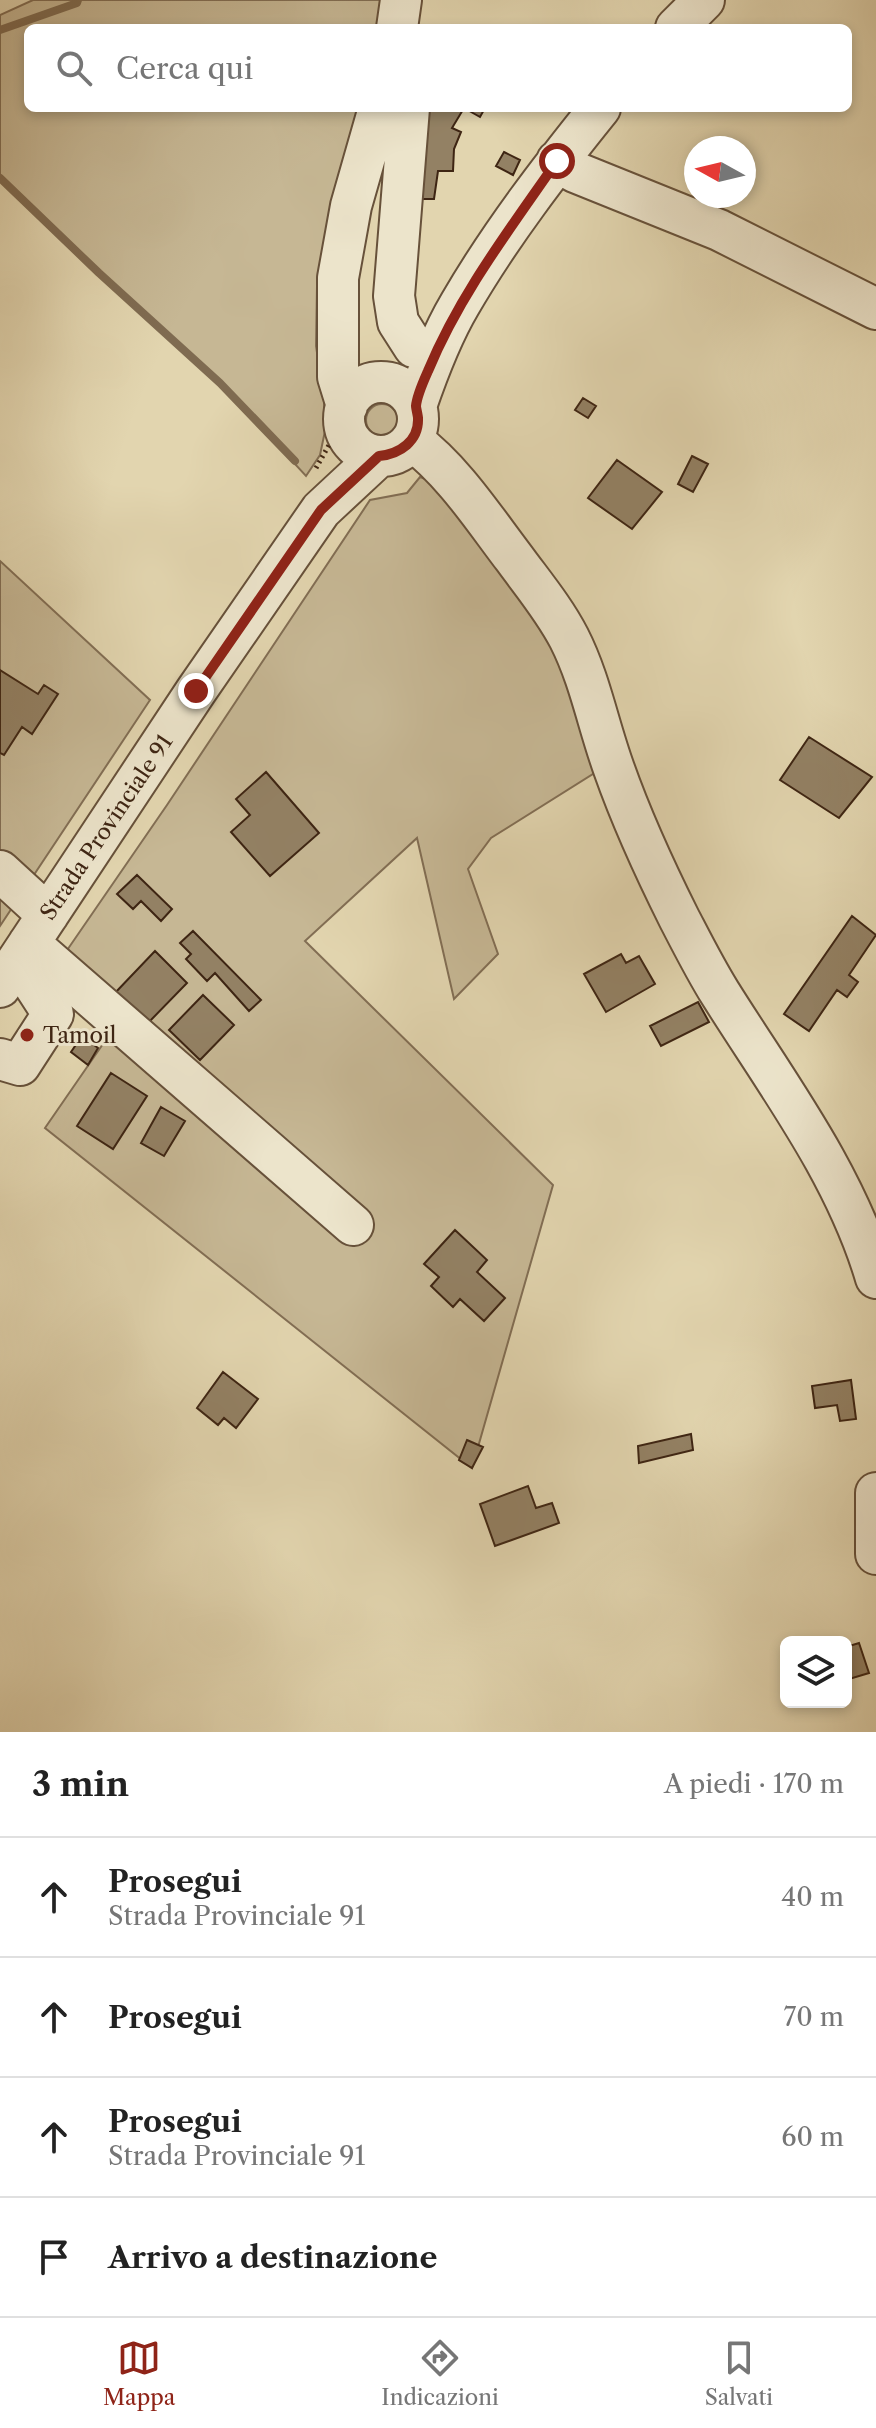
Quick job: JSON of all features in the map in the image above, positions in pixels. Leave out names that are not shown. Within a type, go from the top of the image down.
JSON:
[{"type":"street","points":[[398,24],[401,0]]},
{"type":"street","points":[[419,24],[422,0]]},
{"type":"street","points":[[680,24],[704,0]]},
{"type":"street","points":[[378,112],[342,249],[338,286],[339,355],[370,422],[437,459],[550,606],[569,637],[636,825],[679,917],[718,990],[831,1172],[848,1204],[876,1278]]},
{"type":"street","points":[[409,112],[394,296],[398,322],[414,347]]},
{"type":"street","points":[[370,422],[426,375],[459,305],[557,161],[597,112]]},
{"type":"street","points":[[557,161],[575,172],[719,230],[876,309]]},
{"type":"street","points":[[351,206],[400,218]]},
{"type":"street","points":[[338,286],[394,296]]},
{"type":"street","name":"Strada Provinciale 91","points":[[24,951],[187,704],[321,510],[370,422],[398,360],[459,305]]},
{"type":"street","points":[[0,871],[24,951],[53,1014],[20,1065],[0,1059]]},
{"type":"street","points":[[24,951],[353,1225]]},
{"type":"street","points":[[876,1493],[876,1554]]},
{"type":"shaded area","points":[[33,0],[383,0],[380,24],[24,24],[24,112],[361,112],[327,228],[317,286],[316,346],[325,431],[320,455],[306,476],[220,383],[0,178],[0,15]]},
{"type":"shaded area","points":[[382,404],[394,408],[398,420],[394,432],[382,436],[370,432],[366,420],[370,408]]},
{"type":"shaded area","points":[[420,477],[439,484],[556,645],[596,772],[491,838],[468,869],[498,954],[454,999],[417,838],[305,941],[553,1185],[472,1468],[45,1128],[114,1028],[52,972],[370,500],[407,493]]},
{"type":"shaded area","points":[[0,561],[150,700],[0,926]]},
{"type":"building","points":[[424,112],[462,112],[452,128],[461,132],[454,149],[453,171],[438,171],[434,199],[416,199]]},
{"type":"building","points":[[504,152],[520,160],[513,175],[496,166]]},
{"type":"building","points":[[583,398],[596,406],[588,418],[575,410]]},
{"type":"building","points":[[692,456],[708,464],[693,492],[678,484]]},
{"type":"building","points":[[617,460],[662,492],[632,529],[588,498]]},
{"type":"building","points":[[0,670],[38,694],[44,685],[58,694],[32,734],[22,727],[4,755],[0,753]]},
{"type":"building","points":[[809,737],[872,777],[839,818],[780,780]]},
{"type":"building","points":[[266,772],[319,833],[270,876],[231,832],[250,815],[236,799]]},
{"type":"building","points":[[137,875],[172,909],[161,921],[141,901],[133,909],[117,894]]},
{"type":"building","points":[[852,916],[876,935],[849,975],[858,982],[847,997],[837,990],[809,1031],[784,1014]]},
{"type":"building","points":[[193,931],[261,1000],[249,1011],[215,973],[207,981],[186,959],[191,954],[180,943]]},
{"type":"building","points":[[155,951],[187,983],[147,1024],[114,994]]},
{"type":"building","points":[[621,954],[626,963],[639,956],[655,984],[606,1012],[584,974]]},
{"type":"building","points":[[203,995],[234,1025],[200,1060],[169,1030]]},
{"type":"building","points":[[698,1002],[709,1022],[661,1046],[650,1026]]},
{"type":"building","points":[[82,1036],[98,1048],[88,1065],[71,1052]]},
{"type":"building","points":[[111,1073],[147,1096],[113,1149],[77,1126]]},
{"type":"building","points":[[161,1107],[185,1121],[164,1156],[141,1143]]},
{"type":"building","points":[[455,1230],[487,1260],[477,1272],[505,1298],[484,1321],[460,1299],[453,1307],[431,1286],[439,1277],[424,1264]]},
{"type":"building","points":[[223,1372],[258,1399],[236,1428],[224,1418],[218,1425],[197,1408]]},
{"type":"building","points":[[851,1380],[856,1419],[840,1421],[837,1405],[815,1408],[812,1386]]},
{"type":"building","points":[[691,1434],[693,1450],[639,1463],[638,1446]]},
{"type":"building","points":[[467,1440],[483,1447],[472,1468],[459,1460]]},
{"type":"building","points":[[528,1486],[536,1508],[552,1503],[559,1523],[495,1546],[480,1504]]},
{"type":"building","points":[[859,1643],[869,1673],[852,1678],[852,1645]]},
{"type":"waterway","points":[[0,30],[77,3],[78,0]]},
{"type":"waterway","points":[[0,178],[220,383],[295,461]]},
{"type":"place","name":"Tamoil","points":[[27,1035]]},
{"type":"route","points":[[196,691],[321,510],[379,456],[391,455],[412,440],[418,417],[416,406],[426,375],[459,305],[557,161]]}]
